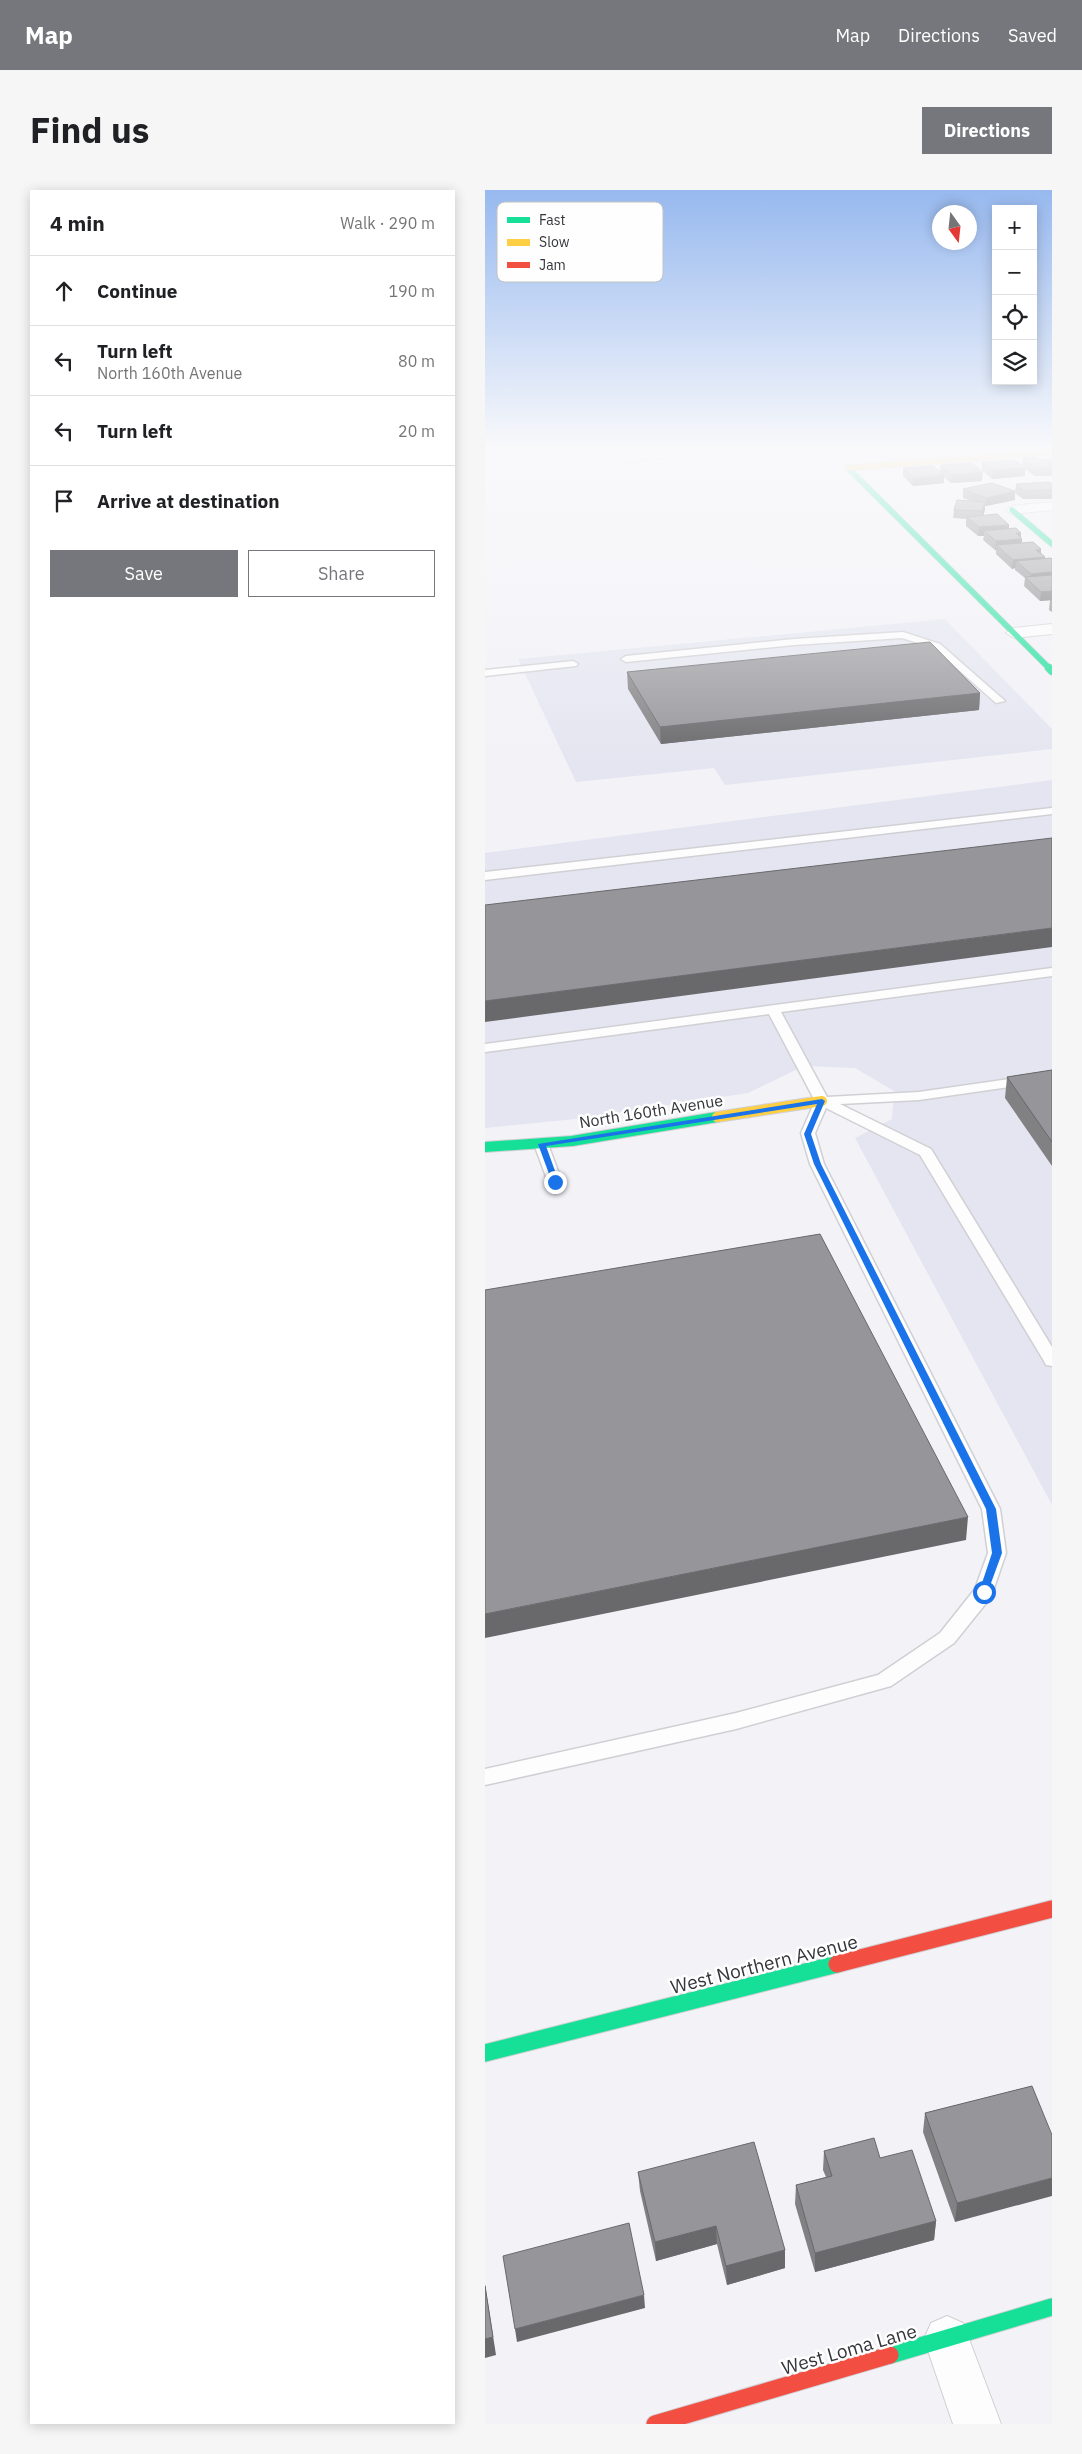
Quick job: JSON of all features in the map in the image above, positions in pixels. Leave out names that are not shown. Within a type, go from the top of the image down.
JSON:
[{"type":"street","points":[[936,555],[1052,671]]},
{"type":"street","points":[[1014,633],[1052,629]]},
{"type":"street","name":"North 160th Avenue","points":[[485,1147],[541,1144],[822,1101]]},
{"type":"street","name":"West Northern Avenue","points":[[485,2053],[1052,1909]]},
{"type":"street","name":"West Loma Lane","points":[[655,2424],[947,2339],[1052,2306]]},
{"type":"street","points":[[947,2339],[977,2424]]},
{"type":"lane","points":[[626,659],[794,642],[903,634],[937,646],[1000,701]]},
{"type":"lane","points":[[485,673],[573,664]]},
{"type":"lane","points":[[485,876],[1052,811]]},
{"type":"lane","points":[[485,1048],[1052,972]]},
{"type":"lane","points":[[773,1010],[822,1101],[927,1152],[1052,1362]]},
{"type":"lane","points":[[822,1101],[919,1096],[1052,1077]]},
{"type":"lane","points":[[485,1777],[736,1721],[884,1681],[947,1638],[984,1592],[997,1553],[991,1509],[817,1164],[808,1134],[822,1101]]},
{"type":"lane","points":[[541,1144],[555,1182]]},
{"type":"shaded area","points":[[945,619],[1052,729],[1052,749],[725,785],[714,768],[576,782],[518,659]]},
{"type":"shaded area","points":[[1052,780],[1052,1505],[855,1138],[892,1119],[894,1091],[855,1068],[804,1066],[748,1093],[585,1118],[485,1128],[485,853]]},
{"type":"building","points":[[1008,555],[1043,555],[1045,557],[1013,560]]},
{"type":"building","points":[[1051,558],[1052,572],[1031,574],[1016,561]]},
{"type":"building","points":[[1052,575],[1052,591],[1041,592],[1025,577]]},
{"type":"building","points":[[930,642],[980,693],[660,727],[627,672]]},
{"type":"building","points":[[1052,838],[1052,928],[485,1001],[485,905]]},
{"type":"building","points":[[1052,1070],[1052,1142],[1007,1077]]},
{"type":"building","points":[[820,1234],[968,1517],[485,1614],[485,1290]]},
{"type":"building","points":[[1032,2086],[1052,2135],[1052,2178],[957,2203],[925,2113]]},
{"type":"building","points":[[874,2138],[880,2158],[912,2150],[936,2221],[815,2253],[796,2185],[832,2176],[824,2151]]},
{"type":"building","points":[[754,2142],[785,2250],[726,2266],[716,2226],[655,2242],[638,2172]]},
{"type":"building","points":[[629,2223],[644,2295],[515,2329],[503,2256]]},
{"type":"building","points":[[485,2286],[493,2337],[485,2339]]},
{"type":"traffic: fast","points":[[936,555],[1052,671]]},
{"type":"traffic: fast","points":[[485,1147],[572,1141],[717,1117]]},
{"type":"traffic: fast","points":[[485,2053],[837,1964]]},
{"type":"traffic: fast","points":[[890,2355],[1052,2307]]},
{"type":"traffic: slow","points":[[717,1117],[822,1101]]},
{"type":"traffic: jam","points":[[837,1964],[1052,1909]]},
{"type":"traffic: jam","points":[[655,2424],[890,2355]]},
{"type":"route","points":[[555,1182],[541,1144],[822,1101],[808,1134],[817,1164],[991,1509],[997,1553],[984,1592]]}]
